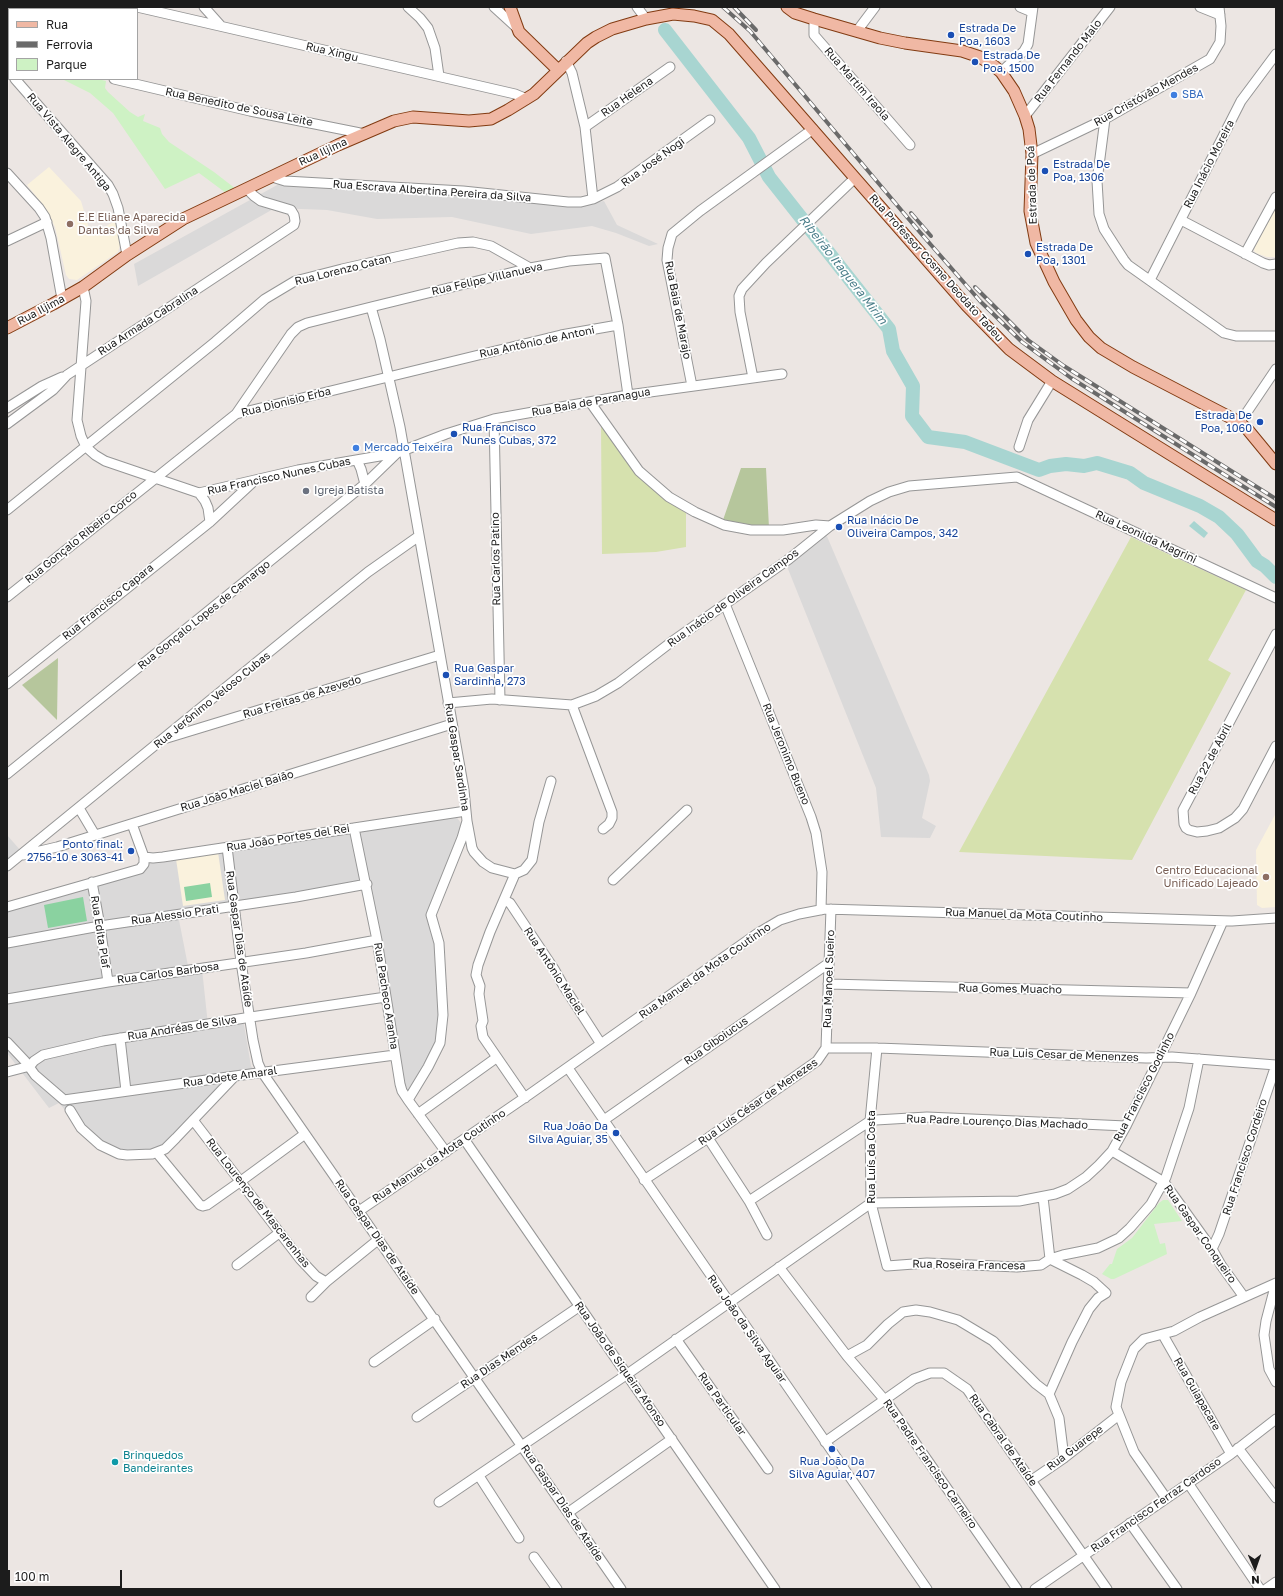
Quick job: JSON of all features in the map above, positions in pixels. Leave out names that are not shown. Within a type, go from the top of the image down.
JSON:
[{"type":"main road","points":[[510,7],[520,31],[558,70]]},
{"type":"main road","points":[[516,7],[523,28],[520,31]]},
{"type":"main road","name":"Estrada de Poá","points":[[786,7],[795,13],[857,31],[905,43],[962,51],[980,57],[1001,72],[1014,91],[1029,129],[1032,154],[1030,211],[1036,243],[1051,276],[1066,303],[1089,337],[1101,348],[1239,422],[1248,430],[1276,464]]},
{"type":"main road","name":"Rua Professor Cosme Deodato Tadeu","points":[[646,20],[679,14],[712,20],[729,34],[993,334],[1009,349],[1052,381],[1276,520]]},
{"type":"main road","name":"Rua Iljima","points":[[7,328],[82,287],[127,255],[183,219],[394,120],[413,117],[469,121],[491,119],[527,99],[566,61],[596,37],[612,29],[646,20]]},
{"type":"street","name":"Rua Xingu","points":[[137,7],[439,76],[515,94],[527,99]]},
{"type":"street","points":[[204,7],[221,26]]},
{"type":"street","points":[[408,7],[428,28],[435,48],[439,76]]},
{"type":"street","points":[[494,7],[520,31]]},
{"type":"street","points":[[637,7],[646,20]]},
{"type":"street","points":[[857,31],[874,7]]},
{"type":"street","points":[[1001,72],[1024,51],[1028,44],[1032,10],[1020,7]]},
{"type":"street","name":"Rua Fernando Malo","points":[[1025,116],[1110,7]]},
{"type":"street","points":[[1200,7],[1219,11]]},
{"type":"street","name":"Rua Cristóvão Mendes","points":[[1032,154],[1105,119],[1210,59],[1220,42],[1219,11]]},
{"type":"street","name":"Rua Martim Iraola","points":[[814,19],[814,35],[910,145]]},
{"type":"street","name":"Rua Inácio Moreira","points":[[1150,280],[1241,102],[1276,54]]},
{"type":"street","points":[[566,61],[572,73],[585,127],[593,199]]},
{"type":"street","name":"Rua Helena","points":[[585,127],[670,67]]},
{"type":"street","name":"Rua Vista Alegre Antiga","points":[[16,80],[108,185],[118,208],[127,255]]},
{"type":"street","name":"Rua Benedito de Sousa Leite","points":[[118,80],[250,111],[365,134]]},
{"type":"street","points":[[1105,119],[1097,180],[1100,214],[1104,229],[1124,260],[1128,265],[1224,333],[1236,336],[1276,336]]},
{"type":"street","name":"Rua José Nogi","points":[[593,199],[617,187],[710,120]]},
{"type":"street","name":"Rua Baia de Marajo","points":[[692,386],[667,260],[668,248],[672,234],[813,129]]},
{"type":"street","points":[[7,173],[39,208],[47,222],[62,299]]},
{"type":"street","name":"Rua Escrava Albertina Pereira da Silva","points":[[272,177],[285,181],[463,191],[568,202],[581,202],[593,199]]},
{"type":"street","points":[[753,378],[740,312],[739,296],[747,282],[856,178]]},
{"type":"street","name":"Rua Armada Cabralina","points":[[7,424],[53,390],[67,375],[81,365],[294,225],[294,215],[291,210],[261,201],[247,189]]},
{"type":"street","points":[[1245,254],[1276,197]]},
{"type":"street","points":[[1181,220],[1263,263],[1269,265],[1276,264]]},
{"type":"street","points":[[7,241],[47,222]]},
{"type":"street","name":"Rua Lorenzo Catan","points":[[7,510],[215,342],[265,299],[295,281],[458,243],[474,242],[491,246],[530,268]]},
{"type":"street","name":"Rua Felipe Villanueva","points":[[236,414],[291,334],[298,327],[307,323],[530,268],[568,260],[605,258],[618,325]]},
{"type":"street","name":"Rua Francisco Nunes Cubas","points":[[82,287],[86,302],[77,420],[81,436],[86,446],[104,461],[199,493],[253,482],[298,470],[400,452]]},
{"type":"street","points":[[371,307],[388,377]]},
{"type":"street","points":[[618,325],[628,395]]},
{"type":"street","name":"Rua Antônio de Antoni","points":[[388,377],[561,335],[618,325]]},
{"type":"street","points":[[1239,422],[1276,368]]},
{"type":"street","name":"Rua Baia de Paranagua","points":[[400,452],[446,434],[494,419],[628,395],[782,374]]},
{"type":"street","points":[[7,408],[42,386],[67,375]]},
{"type":"street","name":"Rua Dionisio Erba","points":[[156,478],[236,414],[388,377]]},
{"type":"street","name":"Rua Gaspar Sardinha","points":[[388,377],[400,452],[419,536],[464,790],[467,821],[462,838],[431,915],[438,944],[443,1015],[440,1043],[428,1067],[408,1100]]},
{"type":"street","points":[[1019,447],[1028,420],[1052,381]]},
{"type":"street","points":[[590,402],[639,471],[669,497],[695,512],[724,525],[751,530],[783,530],[830,526]]},
{"type":"street","name":"Rua Carlos Patino","points":[[494,419],[500,700]]},
{"type":"street","name":"Rua Gonçalo Lopes de Camargo","points":[[7,774],[365,484],[400,452]]},
{"type":"street","points":[[357,460],[365,484]]},
{"type":"street","name":"Rua Inácio de Oliveira Campos","points":[[448,702],[500,700],[572,705],[596,696],[618,683],[670,643],[789,559],[830,526],[870,501],[889,492],[909,486],[1017,477]]},
{"type":"street","name":"Rua Leonilda Magrini","points":[[1017,477],[1276,598]]},
{"type":"street","name":"Rua Gonçalo Ribeiro Corco","points":[[7,597],[156,478]]},
{"type":"street","name":"Rua Francisco Capara","points":[[7,684],[210,522],[253,482]]},
{"type":"street","points":[[199,493],[205,500],[210,522]]},
{"type":"street","name":"Rua Jerônimo Veloso Cubas","points":[[7,866],[368,572],[419,536]]},
{"type":"street","name":"Rua Jeronimo Bueno","points":[[725,604],[811,817],[816,833],[822,872],[821,910]]},
{"type":"street","name":"Rua 22 de Abril","points":[[1276,634],[1183,810],[1184,824],[1189,830],[1197,832],[1207,831],[1230,823],[1243,809],[1276,746]]},
{"type":"street","name":"Rua Freitas de Azevedo","points":[[164,739],[440,655]]},
{"type":"street","points":[[572,705],[612,812],[612,818],[609,824],[603,829]]},
{"type":"street","name":"Rua João Maciel Baião","points":[[20,856],[57,847],[452,724]]},
{"type":"street","points":[[467,821],[472,848],[480,860],[492,868],[515,874],[524,870],[532,860],[539,822],[551,781]]},
{"type":"street","points":[[79,808],[95,835]]},
{"type":"street","points":[[614,880],[687,810]]},
{"type":"street","name":"Rua João Portes del Rei","points":[[144,857],[153,858],[466,811]]},
{"type":"street","points":[[7,907],[140,869],[144,864],[144,857],[132,824]]},
{"type":"street","name":"Rua Pacheco Aranha","points":[[354,828],[367,884],[400,1084],[402,1091],[408,1100],[446,1152]]},
{"type":"street","name":"Rua Gaspar Dias de Ataíde","points":[[227,847],[241,962],[256,1054],[262,1072],[435,1319],[621,1589]]},
{"type":"street","points":[[515,874],[490,932],[476,971],[476,978],[480,986],[479,994],[483,1021],[481,1026],[486,1043],[525,1098]]},
{"type":"street","name":"Rua Edita Plaf","points":[[92,882],[108,982]]},
{"type":"street","name":"Rua Alessio Prati","points":[[7,943],[100,926],[296,897],[367,884]]},
{"type":"street","name":"Rua Antônio Maciel","points":[[504,900],[510,903],[554,969],[562,985],[602,1044]]},
{"type":"street","name":"Rua Manuel da Mota Coutinho","points":[[359,1211],[525,1098],[758,933],[780,920],[799,914],[831,909],[1223,921],[1276,918]]},
{"type":"street","name":"Rua Manoel Sueiro","points":[[826,1048],[831,909]]},
{"type":"street","name":"Rua Francisco Godinho","points":[[871,1203],[1019,1201],[1043,1197],[1068,1189],[1086,1177],[1112,1151],[1126,1126],[1191,993],[1223,921]]},
{"type":"street","name":"Rua Carlos Barbosa","points":[[7,999],[108,982],[306,953],[377,940]]},
{"type":"street","name":"Rua Giboiucus","points":[[604,1120],[829,962]]},
{"type":"street","name":"Rua Gomes Muacho","points":[[828,984],[1191,993]]},
{"type":"street","name":"Rua Andréas de Silva","points":[[7,1072],[30,1066],[34,1061],[43,1056],[120,1038],[386,997]]},
{"type":"street","points":[[120,1038],[126,1091]]},
{"type":"street","points":[[7,1042],[30,1066]]},
{"type":"street","name":"Rua Luís César de Menezes","points":[[644,1180],[708,1138],[817,1061],[826,1048],[877,1048]]},
{"type":"street","name":"Rua Luis Cesar de Menenzes","points":[[877,1048],[1146,1058],[1160,1057],[1276,1064]]},
{"type":"street","name":"Rua Luís da Costa","points":[[877,1048],[870,1121],[871,1203],[887,1266]]},
{"type":"street","name":"Rua Odete Amaral","points":[[30,1066],[40,1080],[54,1090],[64,1100],[395,1055]]},
{"type":"street","points":[[418,1114],[496,1058]]},
{"type":"street","name":"Rua Roseira Francesa","points":[[887,1266],[927,1263],[1017,1267],[1041,1264],[1050,1259],[1063,1255],[1098,1248],[1119,1238],[1151,1204],[1164,1182],[1176,1151],[1189,1108],[1199,1059]]},
{"type":"street","name":"Rua Francisco Cordeiro","points":[[1212,1249],[1219,1234],[1276,1064]]},
{"type":"street","name":"Rua João da Silva Aguiar","points":[[568,1068],[927,1589]]},
{"type":"street","points":[[70,1110],[86,1133],[97,1143],[110,1150],[127,1155],[157,1153],[165,1149],[235,1076]]},
{"type":"street","name":"Rua Padre Lourenço Dias Machado","points":[[749,1201],[870,1121],[927,1118],[1126,1126]]},
{"type":"street","name":"Rua Lourenço de Mascarenhas","points":[[193,1120],[241,1181],[279,1233],[316,1276],[326,1282]]},
{"type":"street","points":[[157,1153],[200,1205],[207,1205],[305,1134]]},
{"type":"street","points":[[708,1138],[749,1201],[767,1235]]},
{"type":"street","name":"Rua João de Siqueira Afonso","points":[[464,1139],[775,1589]]},
{"type":"street","name":"Rua Gaspar Conqueiro","points":[[1112,1151],[1164,1182],[1244,1297]]},
{"type":"street","points":[[1043,1197],[1050,1259],[1094,1282],[1106,1293],[1098,1298],[1089,1309],[1072,1342],[1049,1394]]},
{"type":"street","points":[[439,1502],[626,1375],[871,1203]]},
{"type":"street","points":[[237,1265],[279,1233]]},
{"type":"street","points":[[311,1297],[326,1282],[379,1239]]},
{"type":"street","name":"Rua Padre Francisco Carneiro","points":[[779,1267],[847,1356],[885,1400],[1017,1589]]},
{"type":"street","points":[[1166,1498],[1134,1452],[1116,1407],[1121,1382],[1134,1350],[1144,1339],[1163,1335],[1276,1283]]},
{"type":"street","points":[[1276,1283],[1264,1335],[1269,1369],[1276,1382]]},
{"type":"street","name":"Rua Dias Mendes","points":[[417,1417],[580,1306]]},
{"type":"street","points":[[847,1356],[867,1345],[888,1324],[904,1312],[916,1310],[930,1312],[958,1320],[993,1341],[1036,1384],[1049,1394],[1059,1418],[1064,1458]]},
{"type":"street","points":[[374,1362],[435,1319]]},
{"type":"street","name":"Rua Guiapacare","points":[[1163,1335],[1234,1451],[1276,1498]]},
{"type":"street","name":"Rua Particular","points":[[676,1339],[768,1469]]},
{"type":"street","name":"Rua Cabral de Ataíde","points":[[825,1442],[914,1379],[930,1373],[944,1373],[967,1389],[1107,1589]]},
{"type":"street","name":"Rua Guarepe","points":[[1032,1480],[1064,1458],[1119,1415]]},
{"type":"street","name":"Rua Francisco Ferraz Cardoso","points":[[1035,1589],[1234,1451],[1276,1419]]},
{"type":"street","points":[[568,1512],[672,1439]]},
{"type":"street","points":[[479,1476],[519,1538]]},
{"type":"street","points":[[1188,1483],[1260,1589]]},
{"type":"street","points":[[1130,1523],[1177,1589]]},
{"type":"street","points":[[534,1557],[557,1589]]},
{"type":"street","points":[[1266,1589],[1276,1582]]},
{"type":"shaded area","name":"E.E Eliane Aparecida Dantas da Silva","points":[[49,167],[81,201],[91,235],[115,221],[119,235],[120,245],[118,252],[77,280],[69,279],[66,275],[55,227],[44,206],[27,185]]},
{"type":"shaded area","points":[[279,184],[580,205],[604,201],[617,225],[658,244],[649,246],[616,233],[592,226],[531,234],[452,217],[377,219],[327,210],[275,208],[138,286],[134,264]]},
{"type":"shaded area","points":[[1276,206],[1276,257],[1267,257],[1254,251]]},
{"type":"shaded area","points":[[826,534],[929,775],[930,781],[922,818],[936,826],[930,838],[881,837],[876,788],[786,564]]},
{"type":"shaded area","name":"Centro Educacional Unificado Lajeado","points":[[1276,813],[1276,907],[1262,908],[1257,905],[1256,850]]},
{"type":"shaded area","points":[[455,815],[464,827],[429,913],[437,944],[442,1024],[435,1050],[408,1104],[369,882],[178,915],[189,971],[202,969],[208,1025],[243,1019],[251,1066],[257,1074],[229,1078],[173,1139],[146,1155],[94,1145],[59,1103],[49,1108],[7,1053],[7,908],[138,868],[140,861]]},
{"type":"shaded area","points":[[7,835],[21,851],[7,863]]},
{"type":"shaded area","points":[[218,852],[225,900],[183,906],[176,859]]},
{"type":"green space","points":[[64,80],[106,81],[105,88],[108,92],[130,112],[138,117],[145,114],[143,121],[160,128],[162,134],[169,142],[214,172],[236,189],[226,193],[199,173],[165,189],[113,113],[90,93]]},
{"type":"green space","points":[[601,424],[645,481],[662,498],[686,513],[686,547],[656,552],[602,554]]},
{"type":"green space","points":[[741,468],[766,468],[769,528],[723,520]]},
{"type":"green space","points":[[1131,537],[1246,590],[1208,660],[1231,673],[1132,860],[959,852]]},
{"type":"green space","points":[[58,658],[57,720],[22,685]]},
{"type":"green space","points":[[210,883],[212,897],[186,901],[184,887]]},
{"type":"green space","points":[[83,897],[87,921],[48,928],[44,905]]},
{"type":"green space","points":[[1163,1200],[1168,1200],[1182,1221],[1154,1224],[1160,1244],[1165,1243],[1167,1254],[1114,1279],[1102,1274],[1110,1264],[1112,1264],[1117,1249],[1132,1238],[1159,1203]]},
{"type":"water","points":[[1194,521],[1208,533],[1204,538],[1189,526]]},
{"type":"waterway","name":"Ribeirão Itaquera Mirim","points":[[665,30],[749,138],[769,177],[889,329],[893,351],[913,386],[912,416],[928,437],[965,442],[1039,470],[1050,466],[1066,464],[1084,466],[1097,463],[1130,473],[1144,483],[1200,506],[1219,517],[1237,534],[1257,561],[1265,566],[1276,577]]},
{"type":"railway","points":[[723,7],[750,31],[980,301],[1022,342],[1071,378],[1276,507]]},
{"type":"railway","points":[[734,7],[756,30]]},
{"type":"railway","points":[[911,213],[931,236]]},
{"type":"railway","points":[[975,287],[1028,340],[1064,366],[1276,499]]},
{"type":"place","name":"Estrada De Poa, 1603","points":[[951,35]]},
{"type":"place","name":"Estrada De Poa, 1500","points":[[975,62]]},
{"type":"place","name":"SBA","points":[[1174,95]]},
{"type":"place","name":"Estrada De Poa, 1306","points":[[1045,171]]},
{"type":"place","name":"E.E Eliane Aparecida Dantas da Silva","points":[[70,224]]},
{"type":"place","name":"Estrada De Poa, 1301","points":[[1028,254]]},
{"type":"place","name":"Estrada De Poa, 1060","points":[[1260,422]]},
{"type":"place","name":"Rua Francisco Nunes Cubas, 372","points":[[454,434]]},
{"type":"place","name":"Mercado Teixeira","points":[[356,448]]},
{"type":"place","name":"Igreja Batista","points":[[306,491]]},
{"type":"place","name":"Rua Inácio De Oliveira Campos, 342","points":[[839,527]]},
{"type":"place","name":"Rua Gaspar Sardinha, 273","points":[[446,675]]},
{"type":"place","name":"Ponto final: 2756-10 e 3063-41","points":[[131,851]]},
{"type":"place","name":"Centro Educacional Unificado Lajeado","points":[[1266,877]]},
{"type":"place","name":"Rua João Da Silva Aguiar, 35","points":[[616,1133]]},
{"type":"place","name":"Rua João Da Silva Aguiar, 407","points":[[832,1449]]},
{"type":"place","name":"Brinquedos Bandeirantes","points":[[115,1462]]}]
